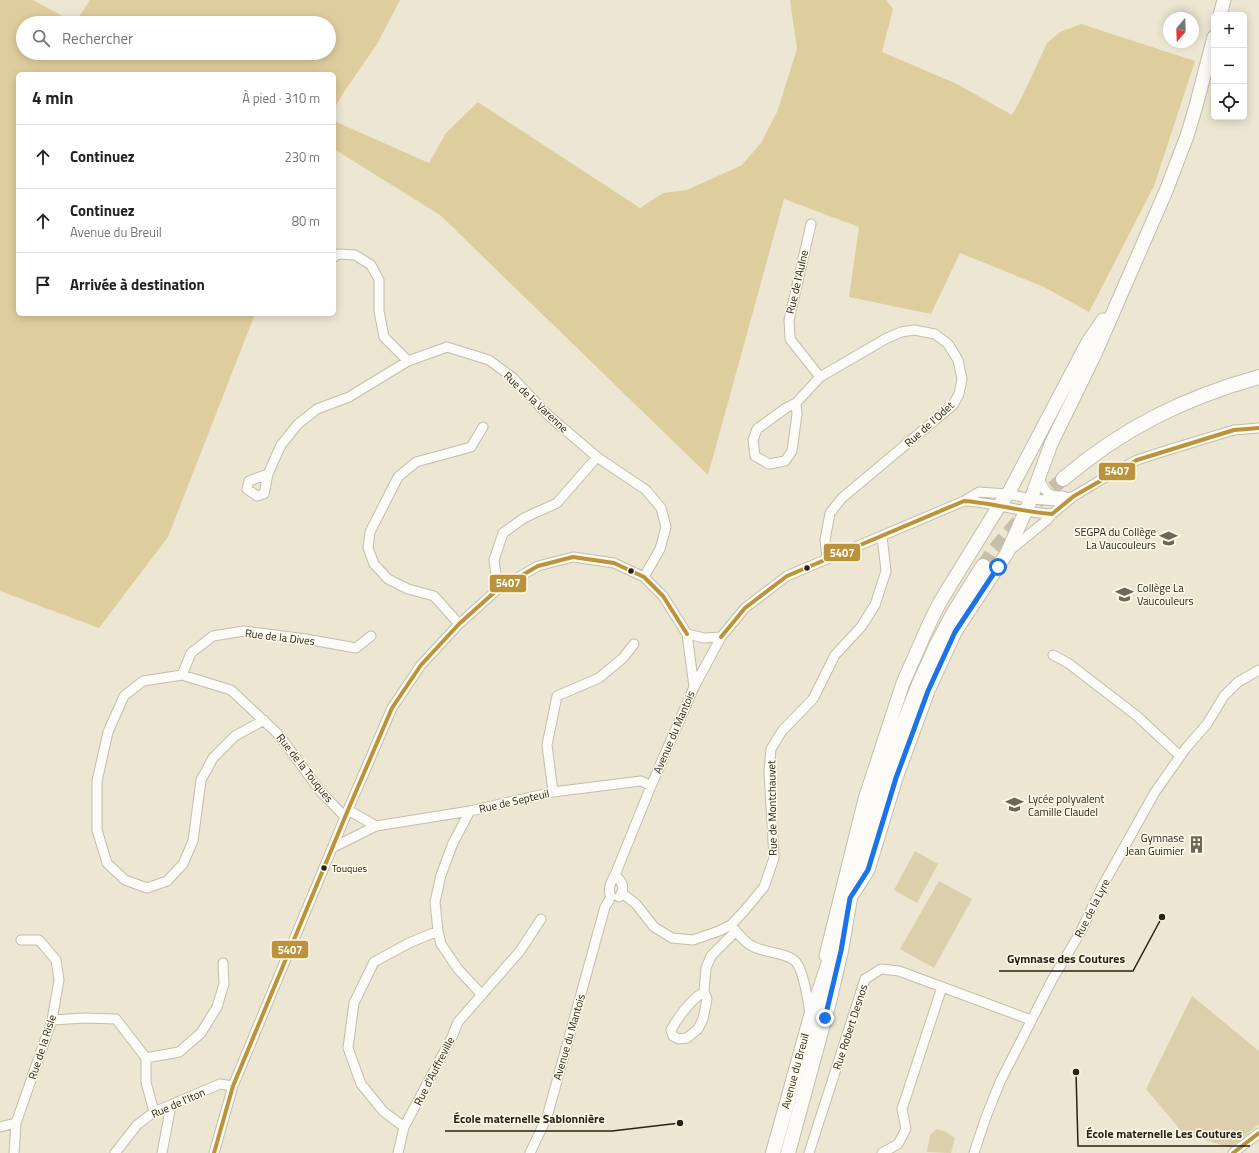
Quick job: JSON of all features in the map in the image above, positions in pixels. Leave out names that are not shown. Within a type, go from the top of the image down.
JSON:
[{"type":"main road","points":[[1221,12],[1224,0]]},
{"type":"main road","points":[[850,898],[868,870],[896,778],[928,691],[955,632],[1007,553],[1031,499],[1051,444],[1095,354],[1161,204],[1196,106],[1211,48]]},
{"type":"main road","points":[[810,1016],[865,799],[903,682],[940,602],[999,506],[1008,494],[1088,342],[1123,288]]},
{"type":"main road","points":[[1063,478],[1117,438],[1163,412],[1207,393],[1259,377]]},
{"type":"main road","name":"Avenue du Breuil","points":[[773,1153],[810,1016],[850,898],[898,738],[919,684],[953,614],[983,566]]},
{"type":"main road","name":"Avenue du Breuil","points":[[788,1153],[828,1007],[841,951],[850,898]]},
{"type":"street","name":"Rue de l'Aulne","points":[[811,224],[789,320],[790,338],[820,377]]},
{"type":"street","points":[[336,256],[338,254],[356,255],[371,265],[379,280],[379,311],[384,337],[408,361]]},
{"type":"street","name":"Rue de l'Odet","points":[[796,403],[797,414],[792,451],[785,461],[769,464],[755,456],[753,440],[757,429],[786,408],[796,403],[820,377],[887,338],[901,332],[914,330],[935,334],[948,344],[958,360],[962,379],[960,394],[953,406],[842,498],[830,513],[825,540],[827,559]]},
{"type":"street","name":"Rue de la Varenne","points":[[268,474],[281,445],[298,424],[317,409],[349,397],[408,361],[447,347],[489,360],[512,377],[549,416],[597,457],[646,490],[661,508],[666,527],[660,548],[644,576]]},
{"type":"street","points":[[459,624],[434,596],[408,589],[388,579],[374,564],[368,548],[370,532],[398,477],[416,462],[471,447],[483,427]]},
{"type":"street","points":[[1007,553],[1074,496],[1137,460],[1234,430],[1259,428]]},
{"type":"street","points":[[498,589],[494,560],[504,533],[524,518],[557,503],[597,457]]},
{"type":"street","points":[[1039,477],[1042,486],[1047,492],[1056,496],[1074,496]]},
{"type":"street","points":[[694,687],[721,637],[745,608],[787,576],[964,501],[979,492],[1008,494],[1031,499],[1057,501],[1074,496]]},
{"type":"street","points":[[964,501],[973,501],[1025,512],[1052,514]]},
{"type":"street","name":"Rue de Montchauvet","points":[[622,893],[636,904],[654,927],[672,938],[693,940],[733,928],[745,910],[764,887],[774,858],[769,772],[771,750],[782,731],[814,699],[835,655],[861,627],[875,605],[886,571],[882,536]]},
{"type":"street","name":"Avenue du Mantois","points":[[214,1153],[233,1086],[346,813],[392,708],[421,665],[459,624],[498,589],[538,566],[573,557],[614,563],[644,576],[663,596],[687,634],[694,687],[651,786],[615,875],[610,883],[608,892],[610,897],[605,907],[547,1117],[530,1153]]},
{"type":"street","name":"Rue de la Dives","points":[[182,674],[191,653],[213,636],[244,631],[306,639],[356,648],[371,636]]},
{"type":"street","points":[[687,634],[704,638],[721,637]]},
{"type":"street","points":[[553,792],[547,745],[557,696],[599,678],[623,658],[634,644]]},
{"type":"street","points":[[1054,655],[1068,663],[1137,716],[1180,756]]},
{"type":"street","name":"Rue de la Lyre","points":[[974,1153],[1000,1082],[1080,933],[1110,872],[1155,792],[1180,756],[1207,724],[1224,696],[1238,682],[1259,670]]},
{"type":"street","name":"Rue de la Touques","points":[[264,720],[235,736],[213,758],[200,780],[193,841],[184,864],[167,881],[147,888],[125,880],[107,863],[97,830],[97,781],[108,732],[124,696],[143,681],[182,674],[231,690],[264,720],[279,735],[321,792],[346,813]]},
{"type":"street","name":"Rue de Septeuil","points":[[332,848],[376,826],[470,811],[553,792],[641,781],[651,786]]},
{"type":"street","points":[[470,811],[453,843],[441,875],[435,902],[441,944],[458,969],[482,995]]},
{"type":"street","points":[[346,813],[376,826]]},
{"type":"street","points":[[610,897],[619,897],[622,893],[622,882],[615,875]]},
{"type":"street","name":"Rue d'Auffreville","points":[[398,1153],[404,1127],[452,1037],[458,1022],[520,951],[541,919]]},
{"type":"street","points":[[704,992],[697,996],[677,1019],[670,1030],[673,1036],[679,1039],[687,1038],[698,1029],[703,1019],[707,999],[704,992],[706,968],[711,956],[733,928],[752,946],[785,956],[795,962],[800,970],[810,1016]]},
{"type":"street","points":[[404,1127],[383,1111],[361,1084],[348,1048],[354,1003],[374,962],[409,943],[438,931]]},
{"type":"street","name":"Rue de la Risle","points":[[14,1153],[16,1123],[52,1020],[59,980],[56,960],[39,940],[21,940]]},
{"type":"street","points":[[146,1058],[179,1052],[201,1033],[217,1007],[224,984],[223,963]]},
{"type":"street","name":"Rue Robert Desnos","points":[[809,1153],[865,979],[881,969],[899,972],[1032,1020]]},
{"type":"street","points":[[882,1153],[898,1144],[906,1129],[902,1109],[942,987]]},
{"type":"street","points":[[52,1020],[85,1018],[116,1019],[146,1058],[146,1082],[154,1112]]},
{"type":"street","name":"Rue de l'Iton","points":[[115,1153],[137,1126],[154,1112],[220,1084],[233,1086]]},
{"type":"street","points":[[162,1153],[171,1105]]},
{"type":"street","points":[[0,1127],[16,1123]]},
{"type":"street","points":[[1233,1153],[1259,1133]]},
{"type":"shaded area","points":[[0,0],[33,0],[62,16],[16,16],[16,60],[336,60],[336,16],[80,16],[90,0],[400,0],[377,44],[336,106],[336,72],[16,72],[16,316],[254,316],[168,537],[99,628],[0,591]]},
{"type":"shaded area","points":[[790,0],[887,0],[893,9],[882,52],[957,84],[1012,115],[1047,43],[1060,32],[1081,24],[1195,61],[1154,186],[1089,312],[1044,287],[960,253],[931,314],[849,297],[859,227],[784,199],[708,475],[440,215],[336,150],[336,122],[429,163],[446,133],[478,102],[640,208],[663,193],[687,190],[742,165],[761,143],[777,112],[797,49]]},
{"type":"shaded area","points":[[915,851],[938,864],[917,903],[894,890]]},
{"type":"shaded area","points":[[939,881],[972,899],[934,968],[900,949]]},
{"type":"shaded area","points":[[1192,996],[1259,1051],[1259,1124],[1231,1148],[1183,1133],[1146,1089]]},
{"type":"shaded area","points":[[936,1129],[946,1132],[955,1138],[951,1153],[927,1152],[930,1135]]},
{"type":"tunnel","points":[[1037,502],[1063,479]]},
{"type":"tunnel","points":[[983,566],[993,551],[1022,517]]},
{"type":"transit line","name":"5407","points":[[721,637],[745,608],[787,576],[964,501],[1052,514],[1074,496],[1137,460],[1234,430],[1259,428]]},
{"type":"transit line","name":"5407","points":[[214,1153],[233,1086],[348,810],[392,708],[421,665],[459,624],[498,589],[538,566],[573,557],[614,563],[644,577],[663,596],[687,634]]},
{"type":"transit line","name":"5407","points":[[1233,1153],[1259,1133]]},
{"type":"place","name":"SEGPA du Collège La Vaucouleurs","points":[[1169,538]]},
{"type":"place","name":"Collège La Vaucouleurs","points":[[1124,594]]},
{"type":"place","name":"Lycée polyvalent Camille Claudel","points":[[1015,805]]},
{"type":"place","name":"Gymnase Jean Guimier","points":[[1197,844]]},
{"type":"place","name":"Touques","points":[[324,868]]},
{"type":"place","name":"Gymnase des Coutures","points":[[1162,917]]},
{"type":"place","name":"École maternelle Les Coutures","points":[[1076,1072]]},
{"type":"place","name":"École maternelle Sablonnière","points":[[680,1123]]},
{"type":"route","points":[[825,1018],[841,951],[850,898],[868,870],[896,778],[928,691],[955,632],[998,567]]}]
